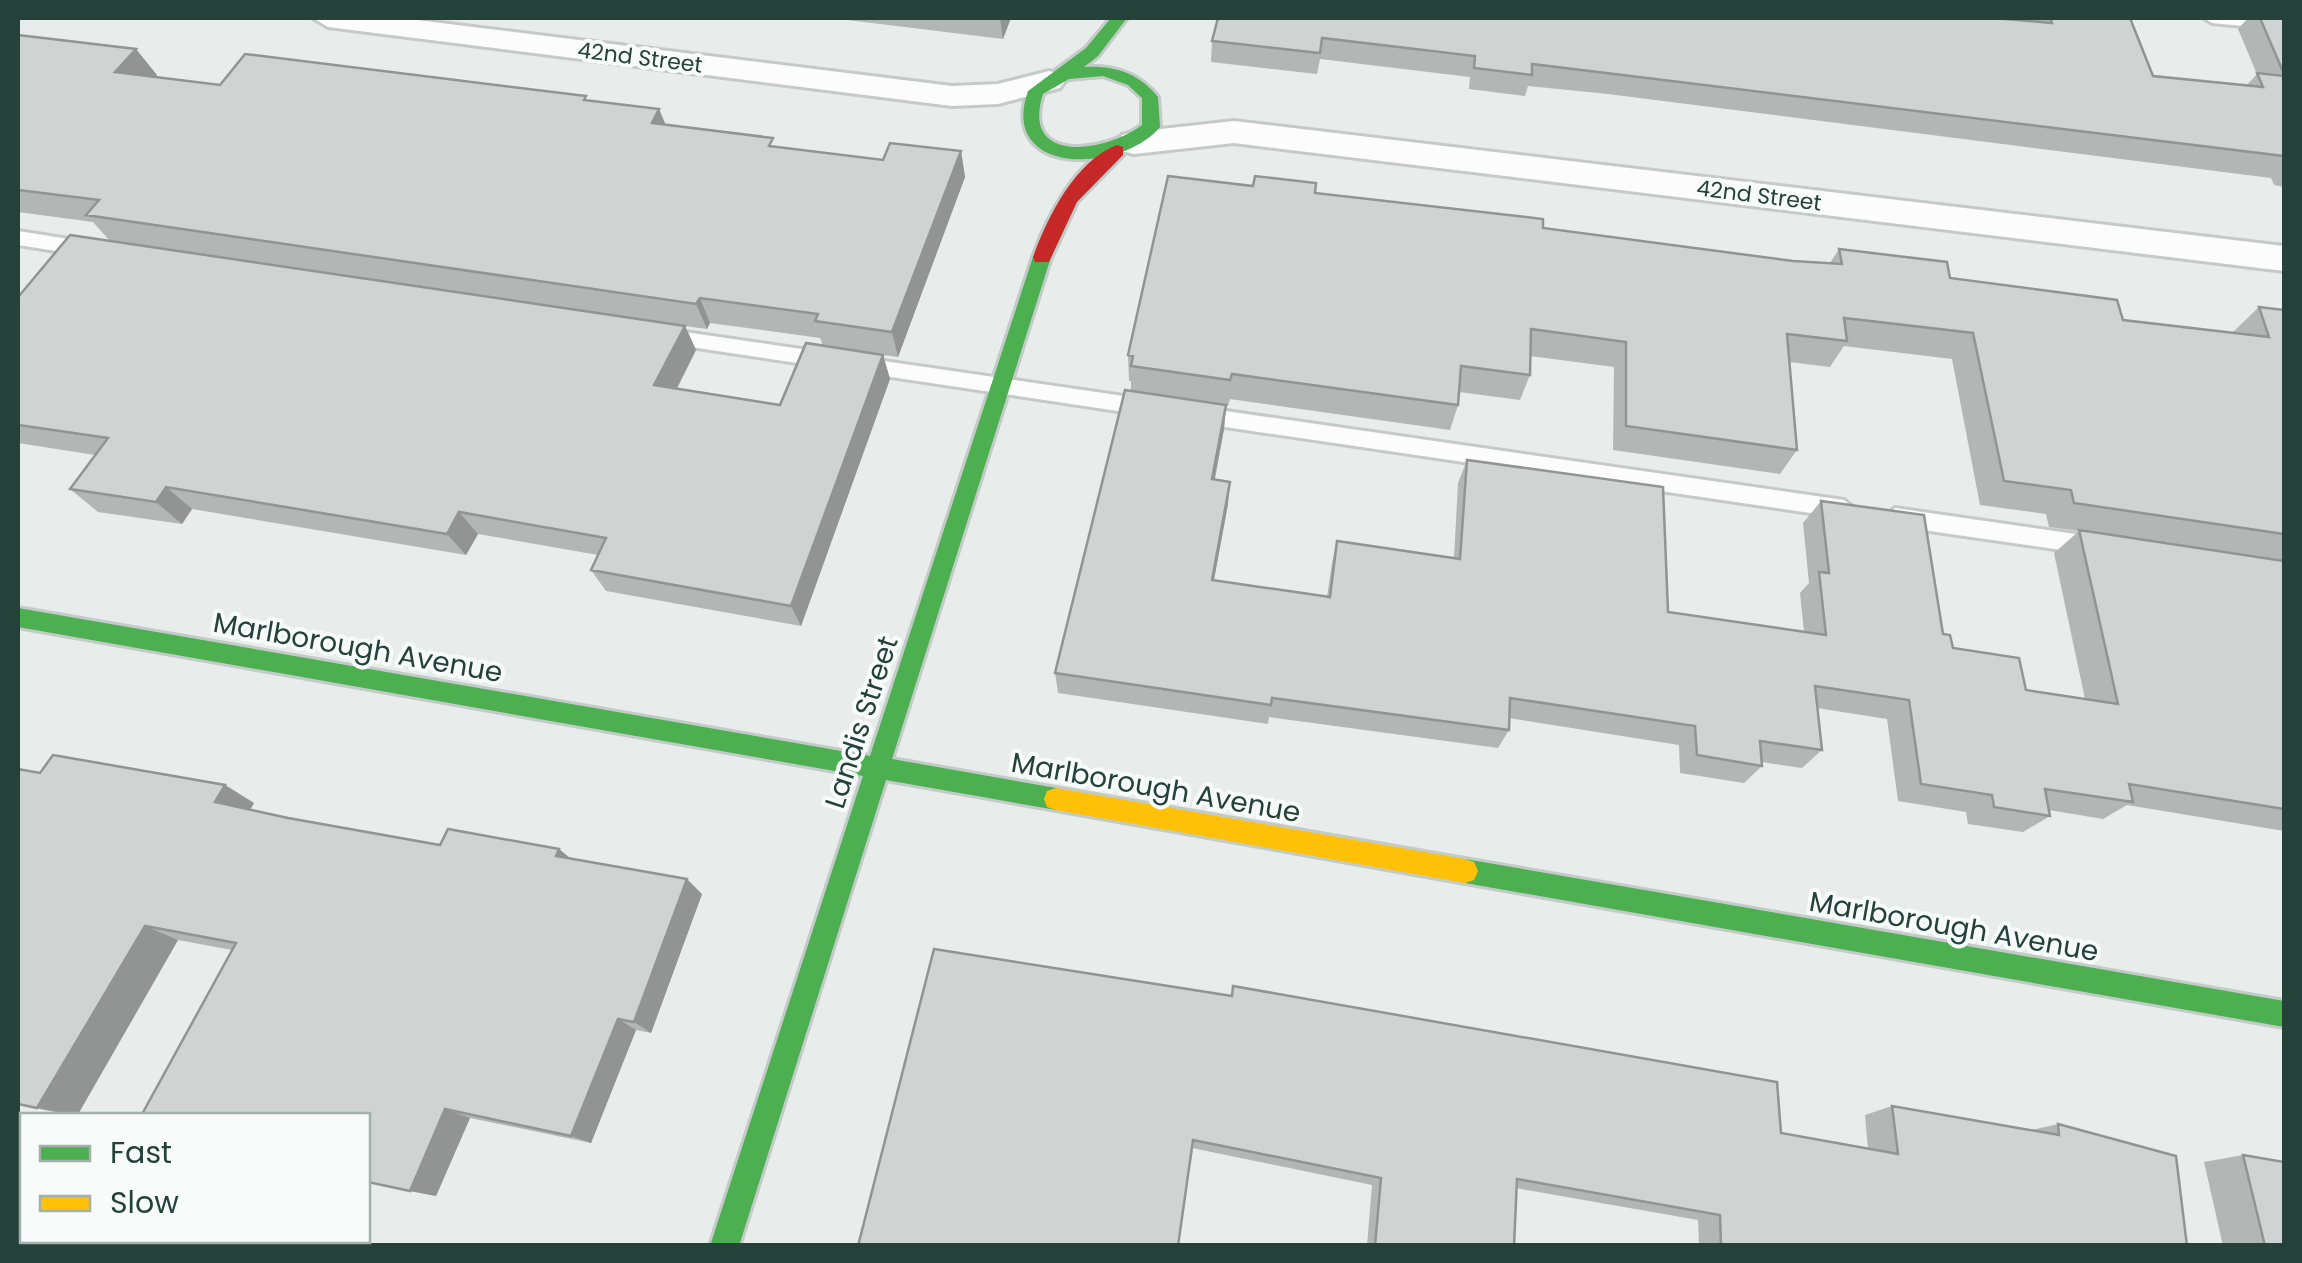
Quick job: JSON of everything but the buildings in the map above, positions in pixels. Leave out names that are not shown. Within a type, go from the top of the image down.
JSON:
[{"type":"street","name":"42nd Street","points":[[328,18],[952,96],[998,94],[1057,78]]},
{"type":"street","points":[[1119,18],[1121,56],[1143,89],[1153,120],[1125,147],[1076,154],[1036,136],[1028,104],[1092,52],[1119,18]]},
{"type":"street","points":[[1057,78],[1104,71],[1143,89]]},
{"type":"street","name":"42nd Street","points":[[1143,89],[1185,116],[1234,132]]},
{"type":"street","name":"42nd Street","points":[[952,96],[993,109],[1036,136]]},
{"type":"street","name":"42nd Street","points":[[1125,147],[1180,134],[1234,132],[2284,259]]},
{"type":"street","name":"Landis Street","points":[[1036,136],[1053,176],[1054,218]]},
{"type":"street","name":"Landis Street","points":[[724,1246],[1054,218],[1081,179],[1125,147]]},
{"type":"street","name":"Marlborough Avenue","points":[[18,618],[2284,1014]]},
{"type":"lane","points":[[2212,18],[2284,26]]},
{"type":"lane","points":[[18,238],[116,253]]},
{"type":"lane","points":[[649,334],[2126,550]]},
{"type":"traffic: fast","points":[[1065,74],[1092,52],[1119,18]]},
{"type":"traffic: fast","points":[[1104,71],[1134,81],[1150,97],[1151,127],[1139,137],[1104,151],[1066,153],[1050,148],[1038,137],[1030,121],[1036,91],[1065,74],[1104,71]]},
{"type":"traffic: fast","points":[[724,1246],[1042,257]]},
{"type":"traffic: fast","points":[[18,618],[1056,799]]},
{"type":"traffic: fast","points":[[1465,871],[2284,1014]]},
{"type":"traffic: slow","points":[[1056,799],[1465,871]]},
{"type":"traffic: jam","points":[[1042,257],[1071,198],[1117,151]]}]
